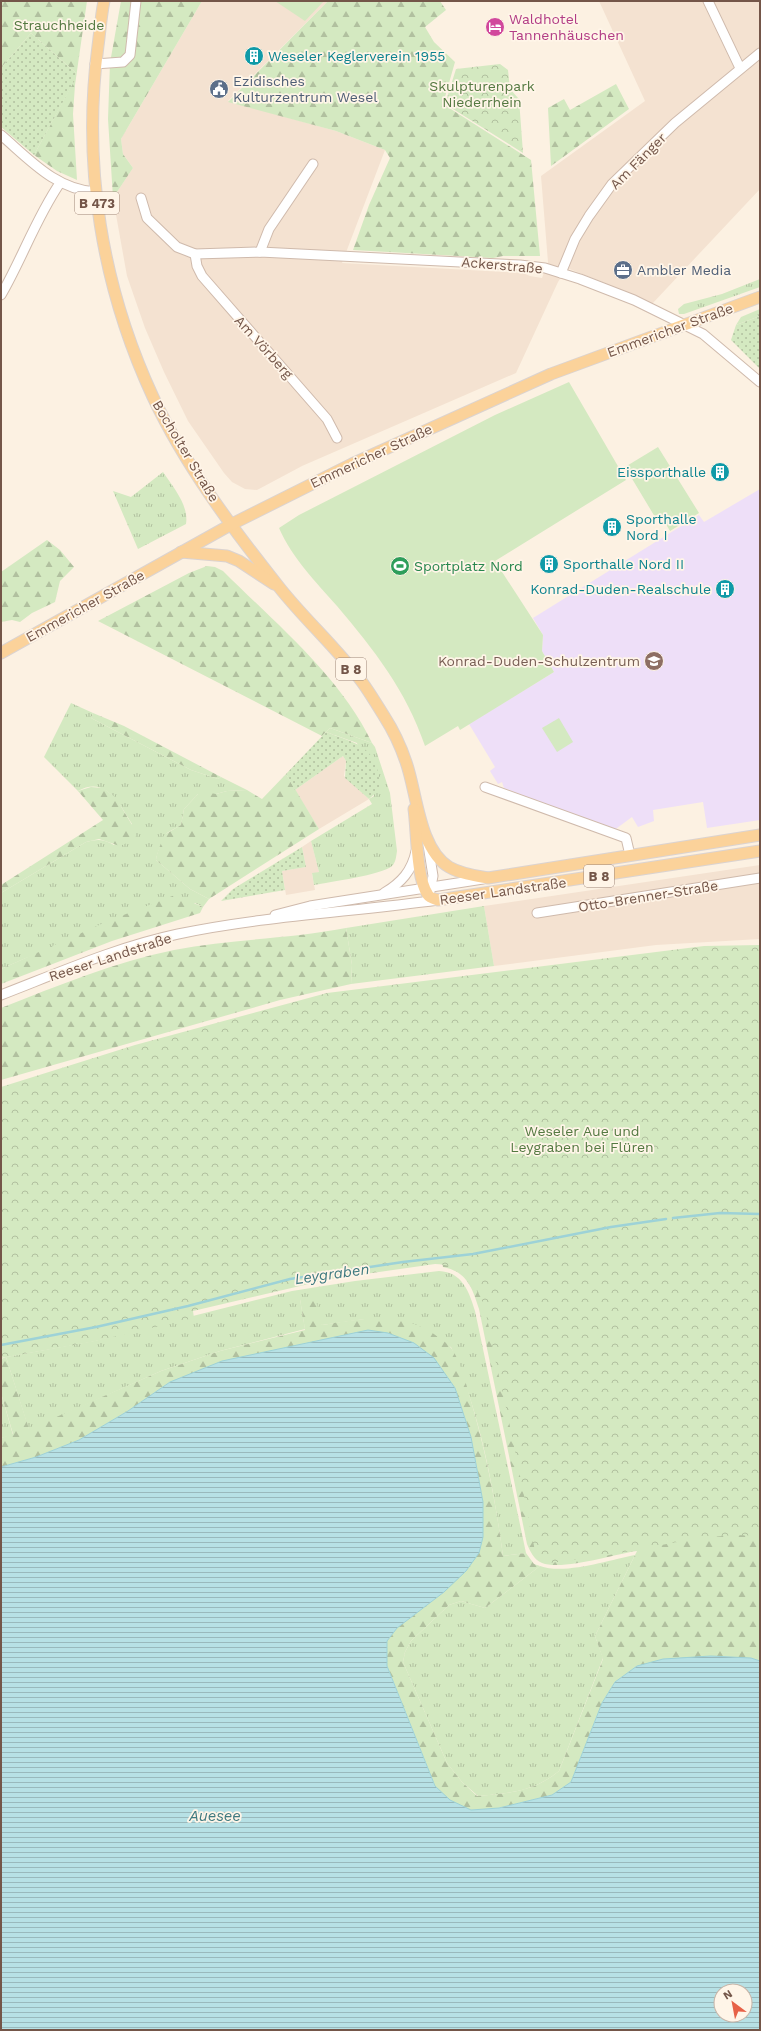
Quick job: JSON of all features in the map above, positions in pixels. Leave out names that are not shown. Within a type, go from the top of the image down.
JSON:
[{"type":"main road","name":"Bocholter Straße","points":[[104,1],[95,64],[92,107],[92,137],[96,192],[101,233],[110,275],[133,349],[154,398],[178,444],[232,524],[279,587],[362,682],[387,720],[406,761],[428,843]]},
{"type":"main road","name":"Emmericher Straße","points":[[1,653],[232,524],[352,464],[558,372],[760,297]]},
{"type":"main road","points":[[181,552],[226,556],[239,561],[279,587]]},
{"type":"main road","name":"Bocholter Straße","points":[[406,761],[414,812],[416,848],[429,895]]},
{"type":"main road","name":"Reeser Landstraße","points":[[488,878],[760,835]]},
{"type":"main road","name":"B 8","points":[[428,843],[439,859],[450,868],[488,878]]},
{"type":"main road","name":"Reeser Landstraße","points":[[429,895],[760,851]]},
{"type":"street","points":[[95,64],[123,62],[130,55],[136,1]]},
{"type":"street","points":[[708,1],[740,68]]},
{"type":"street","name":"Am Fänger","points":[[561,273],[575,240],[589,216],[612,184],[675,123],[760,53]]},
{"type":"street","points":[[1,135],[60,183],[86,192],[96,192]]},
{"type":"street","points":[[260,252],[269,229],[313,164]]},
{"type":"street","points":[[1,295],[19,264],[53,194],[60,183]]},
{"type":"street","name":"Ackerstraße","points":[[141,198],[147,218],[177,247],[195,254],[260,252],[520,265],[545,268],[580,279],[634,300],[684,326],[703,334],[760,382]]},
{"type":"street","name":"Am Vörberg","points":[[195,254],[197,266],[202,276],[327,419],[337,438]]},
{"type":"street","points":[[485,787],[626,838],[630,855]]},
{"type":"street","name":"Bocholter Straße","points":[[428,843],[433,876],[429,895]]},
{"type":"street","points":[[376,896],[394,887],[406,876],[414,862],[416,848]]},
{"type":"street","name":"Reeser Landstraße","points":[[1,995],[110,954],[176,934],[245,922],[429,895],[488,878]]},
{"type":"street","name":"Otto-Brenner-Straße","points":[[537,913],[760,878]]},
{"type":"street","name":"Reeser Landstraße","points":[[245,922],[310,906],[376,896],[429,895]]},
{"type":"shaded area","points":[[202,1],[328,1],[228,101],[336,131],[385,150],[342,263],[523,273],[542,278],[548,262],[541,176],[645,101],[599,1],[760,1],[760,189],[652,304],[567,268],[558,282],[516,373],[302,466],[257,490],[245,489],[232,482],[224,473],[188,421],[164,372],[145,328],[127,276],[113,198],[133,168],[123,154],[121,139]]},
{"type":"shaded area","name":"Konrad-Duden-Schulzentrum","points":[[760,489],[760,820],[707,828],[703,802],[653,810],[654,821],[638,827],[632,817],[613,831],[504,788],[502,782],[498,784],[490,771],[495,767],[469,724],[554,672],[542,651],[543,635],[533,618],[699,515],[704,522]]},
{"type":"shaded area","points":[[343,756],[346,761],[344,776],[369,799],[319,829],[295,790]]},
{"type":"shaded area","points":[[311,841],[319,872],[312,874],[315,890],[286,895],[282,871],[306,867],[302,847]]},
{"type":"shaded area","points":[[760,865],[760,939],[656,945],[494,966],[484,906]]},
{"type":"green space","name":"Strauchheide","points":[[1,1],[87,1],[75,85],[73,114],[77,180],[57,171],[34,155],[75,79],[76,73],[31,33],[1,68]]},
{"type":"green space","points":[[121,1],[202,1],[121,139],[123,154],[133,168],[113,198],[108,119],[110,63]]},
{"type":"green space","points":[[275,1],[324,1],[305,21]]},
{"type":"green space","points":[[328,1],[440,1],[446,10],[425,27],[434,42],[455,62],[443,104],[531,160],[540,256],[503,256],[493,258],[353,250],[369,205],[390,158],[385,150],[336,131],[228,102]]},
{"type":"green space","points":[[31,33],[76,73],[76,78],[34,155],[1,127],[1,68]]},
{"type":"green space","name":"Skulpturenpark Niederrhein","points":[[500,64],[508,70],[510,89],[519,99],[523,153],[445,104],[456,69]]},
{"type":"green space","points":[[616,84],[629,109],[551,166],[548,108],[564,99],[570,110]]},
{"type":"green space","points":[[760,279],[760,287],[684,314],[679,314],[678,309],[684,304],[722,294]]},
{"type":"green space","points":[[760,309],[760,316],[736,325],[741,317]]},
{"type":"green space","points":[[760,316],[760,369],[731,340],[736,325]]},
{"type":"green space","name":"Sportplatz Nord","points":[[569,382],[626,480],[495,561],[543,635],[542,651],[554,672],[460,730],[458,726],[425,746],[399,689],[388,672],[351,622],[298,560],[284,539],[279,528],[299,515],[495,415]]},
{"type":"green space","points":[[658,447],[699,513],[670,531],[660,514],[655,517],[625,467]]},
{"type":"green space","points":[[163,472],[183,503],[186,524],[138,549],[113,491],[131,497]]},
{"type":"green space","points":[[47,540],[60,550],[74,567],[60,581],[55,602],[32,613],[20,622],[12,620],[1,622],[1,572]]},
{"type":"green space","points":[[207,566],[215,567],[223,571],[305,651],[343,695],[359,719],[372,743],[330,728],[322,736],[98,621],[189,573]]},
{"type":"green space","points":[[71,703],[93,713],[91,718],[191,770],[218,779],[221,777],[247,790],[227,791],[216,794],[198,794],[184,809],[181,825],[167,833],[159,850],[156,860],[190,889],[209,899],[203,907],[195,903],[26,958],[1,969],[1,893],[86,842],[100,840],[114,845],[132,824],[111,794],[104,789],[97,787],[88,787],[78,791],[44,757]]},
{"type":"green space","points":[[93,713],[124,726],[221,777],[218,779],[191,770],[91,718]]},
{"type":"green space","points":[[559,718],[573,742],[557,752],[542,728]]},
{"type":"green space","points":[[330,728],[372,743],[375,747],[390,793],[397,851],[394,863],[386,869],[367,875],[314,885],[312,873],[319,872],[311,841],[372,804],[369,799],[374,796],[357,743],[326,732]]},
{"type":"green space","points":[[326,732],[349,740],[365,750],[371,756],[376,764],[379,775],[380,789],[369,799],[345,778],[346,761],[343,756],[295,790],[286,774]]},
{"type":"green space","points":[[286,774],[319,829],[209,899],[190,889],[156,860],[164,835],[181,825],[184,809],[198,794],[205,792],[216,794],[227,791],[247,790],[262,799]]},
{"type":"green space","points":[[91,787],[103,788],[116,798],[135,830],[136,836],[133,840],[120,846],[99,839],[86,842],[1,893],[1,885],[103,820],[78,791]]},
{"type":"green space","points":[[302,847],[306,867],[282,871],[285,890],[221,901],[233,889]]},
{"type":"green space","points":[[175,895],[203,907],[200,913],[112,941],[1,984],[1,969],[108,921]]},
{"type":"green space","points":[[484,906],[494,966],[351,984],[352,965],[346,928]]},
{"type":"green space","points":[[346,928],[352,965],[351,984],[280,1000],[1,1080],[1,1008],[86,975],[152,955],[195,946],[303,935]]},
{"type":"green space","name":"Weseler Aue und Leygraben bei Flüren","points":[[760,945],[760,1536],[736,1535],[698,1538],[604,1556],[550,1563],[536,1556],[512,1435],[483,1304],[477,1290],[468,1277],[451,1266],[435,1264],[330,1279],[193,1311],[194,1318],[91,1342],[1,1358],[1,1087],[135,1045],[327,993],[704,946]]},
{"type":"green space","points":[[760,1117],[760,1661],[751,1658],[711,1656],[637,1666],[615,1682],[602,1703],[571,1782],[552,1795],[499,1808],[471,1810],[450,1801],[435,1786],[387,1666],[385,1654],[387,1641],[397,1628],[444,1592],[483,1502],[471,1437],[455,1388],[170,1382],[128,1411],[79,1440],[36,1457],[1,1467],[1,1438],[13,1434],[1,1393],[1,1359],[6,1357],[29,1429],[161,1371],[220,1351],[305,1330],[300,1299],[315,1297],[322,1325],[360,1320],[386,1319],[411,1323],[430,1332],[451,1348],[463,1373],[486,1458],[494,1497],[503,1556],[526,1553],[534,1564],[540,1566],[485,1608],[461,1601],[449,1605],[411,1641],[405,1652],[403,1662],[447,1763],[462,1782],[477,1796],[521,1790],[540,1783],[559,1771],[603,1659],[595,1636],[637,1551],[575,1564],[562,1565],[542,1563],[533,1555],[527,1544],[479,1309],[471,1287],[458,1273],[443,1267],[442,1261]]},
{"type":"green space","points":[[439,1271],[447,1272],[459,1279],[470,1296],[475,1311],[526,1553],[503,1556],[495,1502],[478,1424],[451,1347],[365,1319],[322,1325],[300,1299],[305,1329],[220,1351],[161,1371],[29,1430],[6,1357],[94,1341],[292,1291],[355,1281]]},
{"type":"green space","points":[[1,1393],[13,1435],[1,1438]]},
{"type":"green space","points":[[635,1555],[595,1636],[603,1658],[559,1771],[540,1783],[521,1790],[478,1796],[462,1782],[447,1763],[403,1662],[405,1652],[411,1641],[449,1605],[461,1601],[485,1608],[540,1566],[562,1569],[574,1568]]},
{"type":"water","name":"Auesee","points":[[368,1330],[388,1333],[414,1343],[434,1358],[455,1388],[471,1437],[483,1502],[483,1537],[479,1553],[466,1571],[444,1592],[397,1628],[387,1641],[387,1666],[435,1786],[450,1800],[471,1810],[499,1808],[552,1795],[571,1782],[602,1703],[615,1682],[637,1666],[663,1659],[711,1656],[751,1658],[760,1661],[760,2030],[1,2030],[1,1467],[36,1457],[79,1440],[128,1411],[170,1382],[222,1361]]},
{"type":"waterway","name":"Leygraben","points":[[673,1218],[720,1213],[760,1214]]},
{"type":"waterway","name":"Leygraben","points":[[1,1345],[96,1327],[188,1306],[290,1279],[403,1262],[473,1254],[611,1227],[666,1219]]},
{"type":"place","name":"Waldhotel Tannenhäuschen","points":[[495,27]]},
{"type":"place","name":"Weseler Keglerverein 1955","points":[[254,56]]},
{"type":"place","name":"Ezidisches Kulturzentrum Wesel","points":[[219,89]]},
{"type":"place","name":"Ambler Media","points":[[623,270]]},
{"type":"place","name":"Eissporthalle","points":[[720,472]]},
{"type":"place","name":"Sporthalle Nord I","points":[[612,527]]},
{"type":"place","name":"Sporthalle Nord II","points":[[549,564]]},
{"type":"place","name":"Sportplatz Nord","points":[[400,566]]},
{"type":"place","name":"Konrad-Duden-Realschule","points":[[725,589]]},
{"type":"place","name":"Konrad-Duden-Schulzentrum","points":[[654,661]]}]
